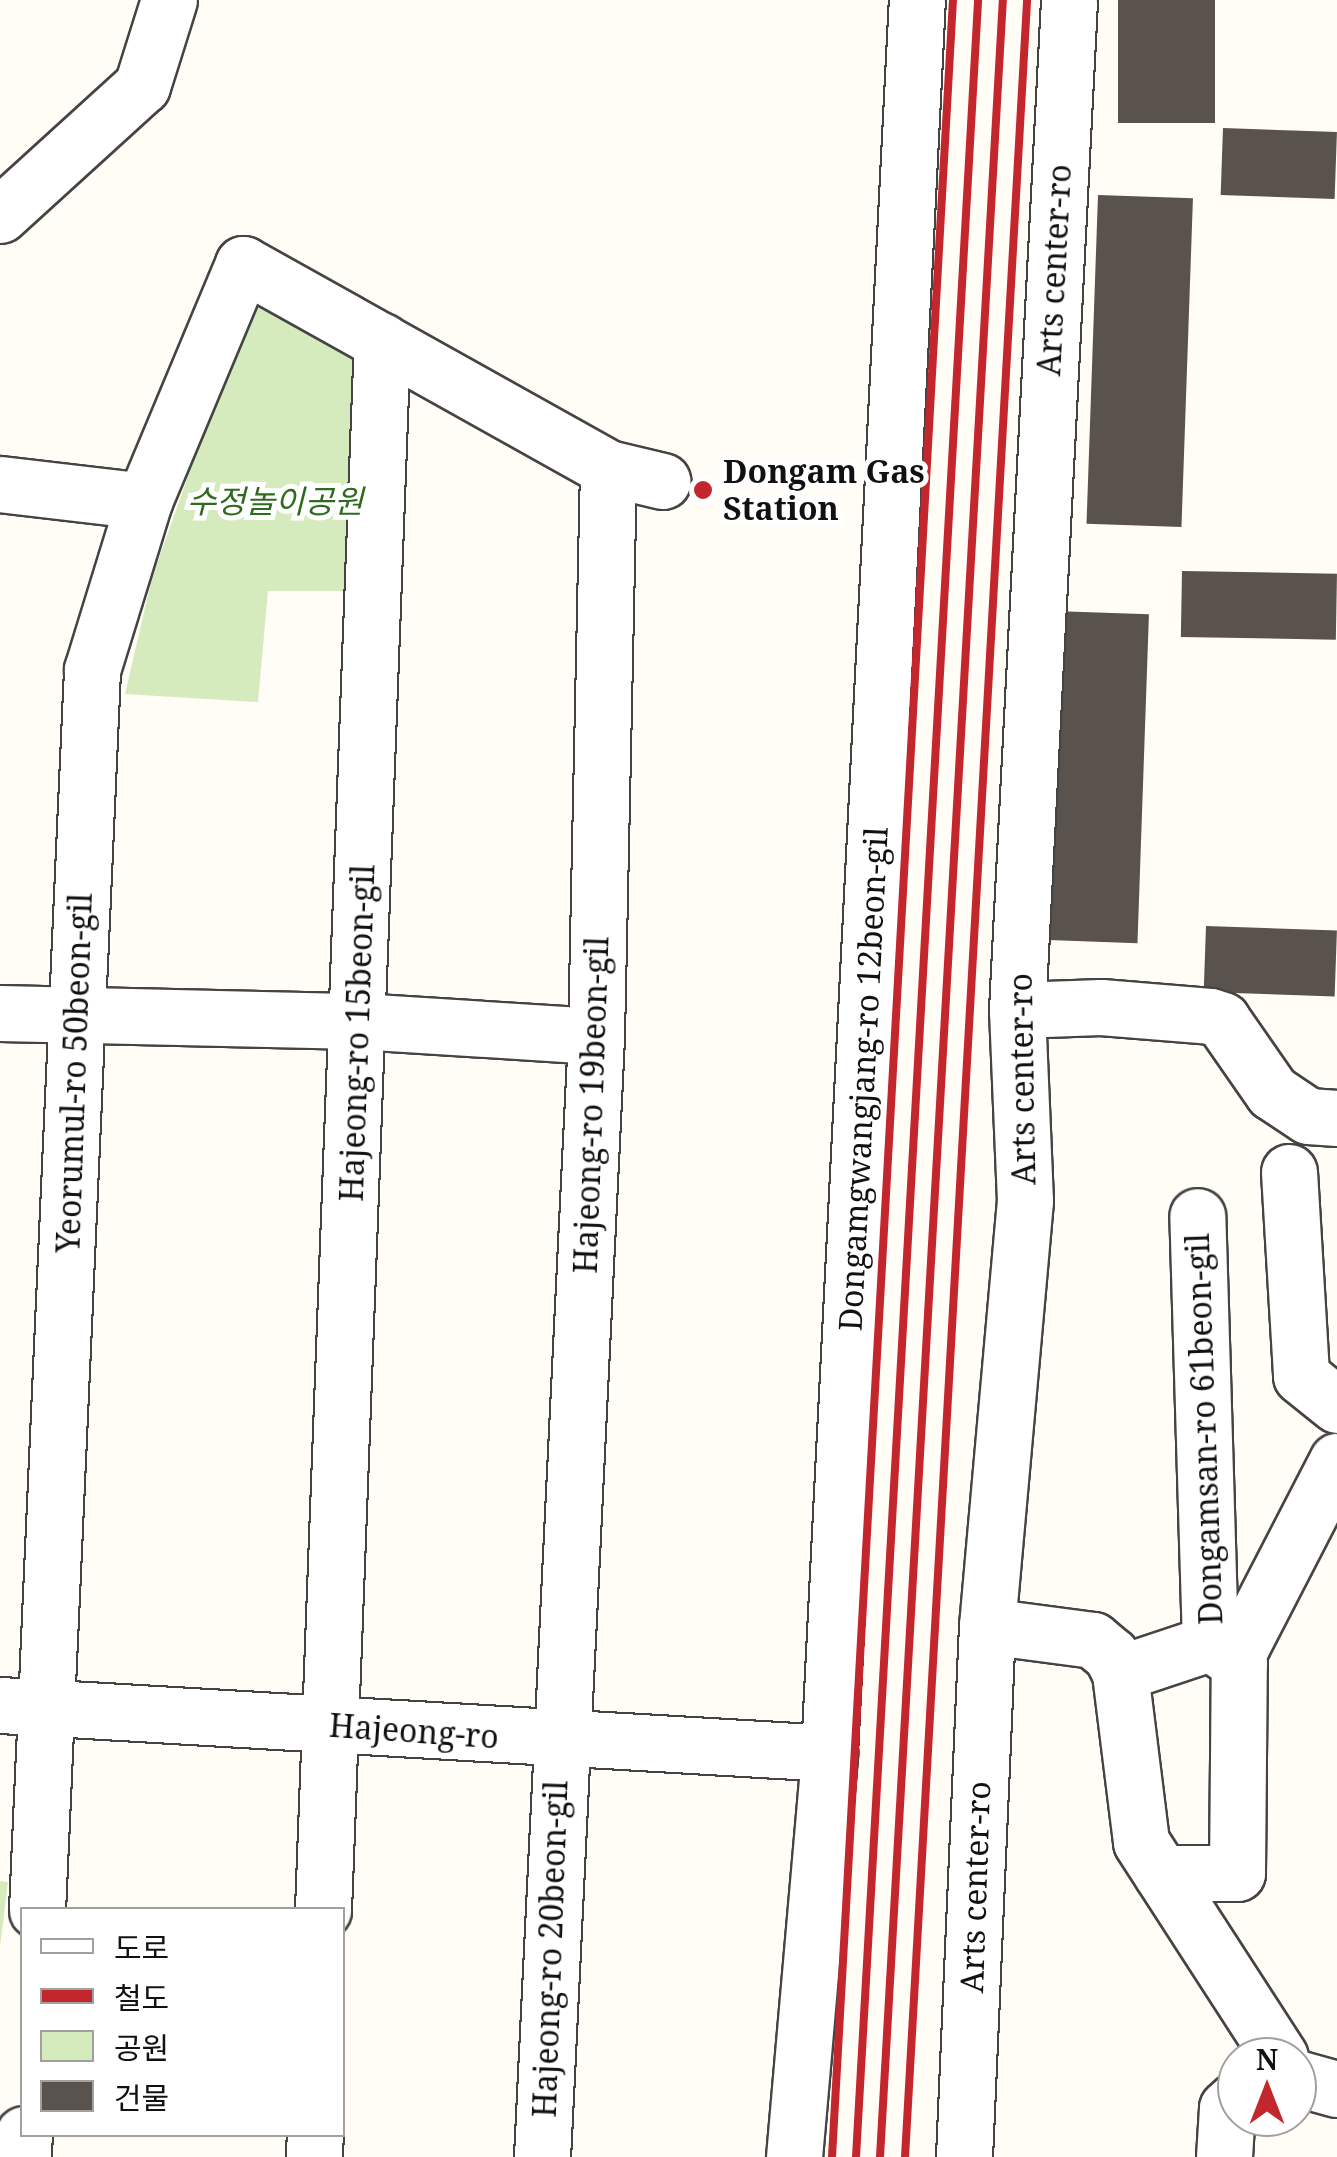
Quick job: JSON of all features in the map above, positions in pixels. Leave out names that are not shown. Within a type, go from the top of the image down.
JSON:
[{"type":"street","points":[[0,215],[142,86],[169,0]]},
{"type":"street","name":"Dongamgwangjang-ro 12beon-gil","points":[[794,2157],[829,1753],[918,0]]},
{"type":"street","name":"Arts center-ro","points":[[964,2157],[987,1626],[1025,1202],[1017,1010],[1070,0]]},
{"type":"street","name":"Yeorumul-ro 50beon-gil","points":[[37,1907],[24,1706],[76,1016],[92,670],[144,501],[243,264],[382,342]]},
{"type":"street","points":[[382,342],[608,468],[662,481]]},
{"type":"street","name":"Hajeong-ro 15beon-gil","points":[[323,1907],[382,342]]},
{"type":"street","name":"Hajeong-ro 19beon-gil","points":[[558,1741],[596,1036],[608,468]]},
{"type":"street","points":[[0,484],[144,501]]},
{"type":"street","points":[[1017,1010],[1101,1007],[1222,1020],[1272,1092],[1308,1116],[1337,1118]]},
{"type":"street","points":[[0,1013],[358,1021],[596,1036]]},
{"type":"street","points":[[1289,1172],[1301,1376],[1337,1404]]},
{"type":"street","name":"Dongamsan-ro 61beon-gil","points":[[1197,1216],[1210,1643]]},
{"type":"street","name":"Dongamsan-ro 61beon-gil","points":[[1120,1673],[1210,1643],[1243,1643],[1337,1461]]},
{"type":"street","points":[[987,1626],[1093,1640],[1120,1673],[1141,1842],[1267,2037]]},
{"type":"street","points":[[1161,1873],[1236,1872],[1239,1663],[1210,1643]]},
{"type":"street","name":"Hajeong-ro","points":[[24,1706],[558,1741],[829,1753]]},
{"type":"street","name":"Hajeong-ro 20beon-gil","points":[[542,2157],[558,1741]]},
{"type":"green space","name":"수정놀이공원","points":[[252,296],[370,364],[360,591],[268,591],[258,702],[125,694],[152,578]]},
{"type":"green space","points":[[0,1881],[8,1882],[0,1947]]},
{"type":"building","points":[[1118,0],[1215,0],[1215,123],[1118,123]]},
{"type":"building","points":[[1223,128],[1337,132],[1335,199],[1221,195]]},
{"type":"building","points":[[1098,195],[1193,198],[1181,527],[1087,524]]},
{"type":"building","points":[[1182,571],[1337,574],[1336,640],[1181,637]]},
{"type":"building","points":[[1053,611],[1149,614],[1137,943],[1042,940]]},
{"type":"building","points":[[1206,926],[1337,931],[1335,997],[1204,992]]},
{"type":"railway","points":[[832,2157],[953,0]]},
{"type":"railway","points":[[856,2157],[978,0]]},
{"type":"railway","points":[[880,2157],[1003,0]]},
{"type":"railway","points":[[905,2157],[1027,0]]},
{"type":"place","name":"Dongam Gas Station","points":[[703,490]]}]
